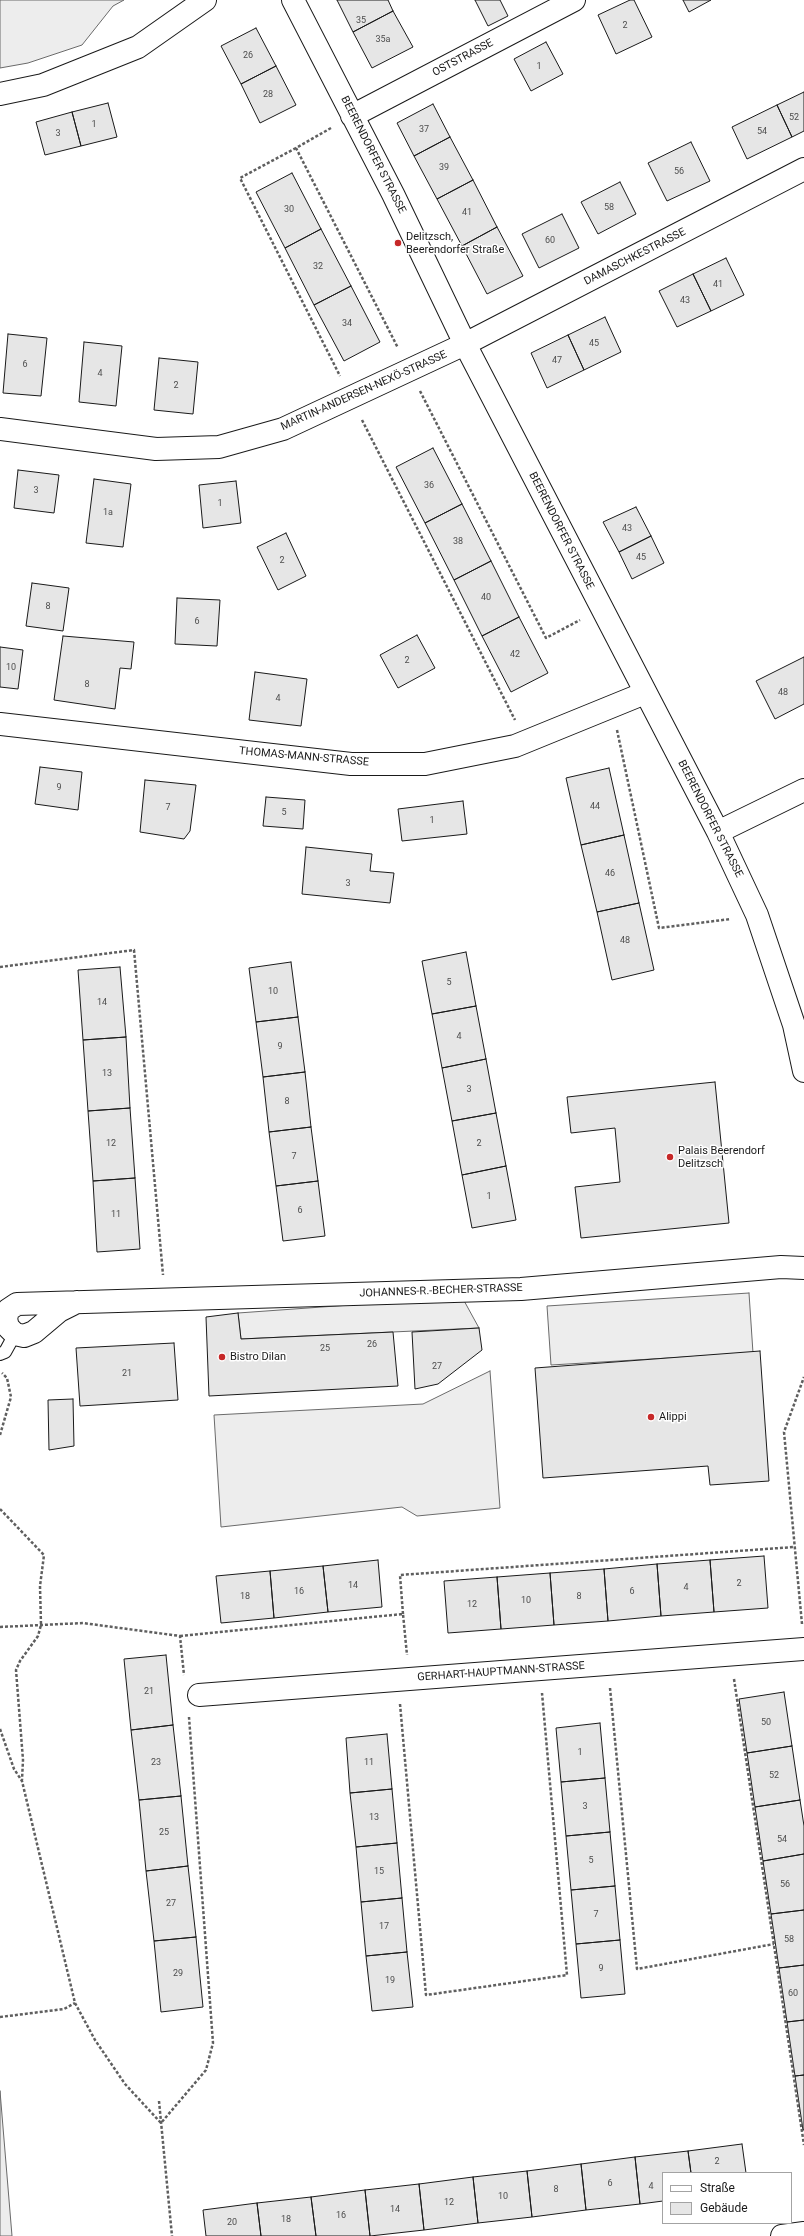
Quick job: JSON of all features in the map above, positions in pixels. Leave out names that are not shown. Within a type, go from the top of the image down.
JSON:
[{"type":"street","points":[[0,94],[43,85],[138,47],[205,0]]},
{"type":"street","name":"BEERENDORFER STRASSE","points":[[293,0],[393,194],[465,344],[718,832],[757,915],[794,1025],[804,1071]]},
{"type":"street","name":"OSTSTRASSE","points":[[352,116],[574,0]]},
{"type":"street","name":"DAMASCHKESTRASSE","points":[[465,344],[804,169]]},
{"type":"street","name":"MARTIN-ANDERSEN-NEXÖ-STRASSE","points":[[0,429],[156,449],[219,447],[283,429],[465,344]]},
{"type":"street","name":"THOMAS-MANN-STRASSE","points":[[0,724],[351,764],[424,764],[515,746],[645,693]]},
{"type":"street","points":[[718,832],[804,790]]},
{"type":"street","name":"JOHANNES-R.-BECHER-STRASSE","points":[[77,1302],[59,1311],[34,1332],[24,1336],[15,1334],[8,1327],[6,1319],[8,1310],[17,1304],[166,1299],[521,1289],[781,1267],[804,1268]]},
{"type":"street","name":"GERHART-HAUPTMANN-STRASSE","points":[[199,1695],[730,1654],[803,1640]]},
{"type":"street","points":[[782,2236],[804,2233]]},
{"type":"lane","points":[[0,1354],[5,1352],[15,1334]]},
{"type":"path","points":[[296,148],[240,178],[350,398],[526,741]]},
{"type":"path","points":[[612,706],[659,928],[757,915]]},
{"type":"path","points":[[0,967],[134,950],[166,1299]]},
{"type":"path","points":[[0,1372],[7,1378],[11,1397],[0,1435]]},
{"type":"path","points":[[803,1640],[784,1432],[804,1377]]},
{"type":"path","points":[[0,1509],[44,1555],[40,1586],[41,1625],[38,1636],[16,1670],[15,1680],[23,1760],[22,1781],[75,2003],[95,2040],[125,2084],[161,2123]]},
{"type":"path","points":[[540,1669],[567,1975],[426,1995],[398,1680],[408,1670],[400,1575],[794,1546]]},
{"type":"path","points":[[0,1627],[83,1623],[180,1636],[403,1614]]},
{"type":"path","points":[[180,1636],[184,1676]]},
{"type":"path","points":[[730,1654],[804,2145]]},
{"type":"path","points":[[608,1664],[637,1969],[774,1944]]},
{"type":"path","points":[[161,2123],[206,2070],[213,2043],[189,1715],[199,1695]]},
{"type":"path","points":[[0,1729],[14,1769],[22,1781]]},
{"type":"path","points":[[0,2016],[64,2008],[75,2003]]},
{"type":"path","points":[[159,2101],[172,2236]]},
{"type":"shaded area","points":[[0,0],[124,0],[113,6],[82,45],[28,63],[0,68]]},
{"type":"shaded area","points":[[749,1293],[753,1353],[551,1365],[547,1306]]},
{"type":"shaded area","points":[[462,1297],[479,1328],[241,1339],[238,1313]]},
{"type":"shaded area","points":[[490,1371],[500,1508],[417,1516],[402,1507],[221,1527],[214,1415],[423,1404]]},
{"type":"shaded area","points":[[0,2091],[12,2236],[0,2236]]},
{"type":"building","points":[[337,0],[388,0],[393,11],[353,32]]},
{"type":"building","points":[[475,0],[500,0],[508,16],[488,26]]},
{"type":"building","points":[[630,0],[634,0],[652,37],[616,54],[598,15]]},
{"type":"building","points":[[683,0],[711,0],[689,12]]},
{"type":"building","points":[[393,11],[413,47],[372,68],[353,32]]},
{"type":"building","points":[[256,28],[276,66],[241,84],[221,46]]},
{"type":"building","points":[[546,42],[563,74],[531,91],[514,59]]},
{"type":"building","points":[[276,66],[296,105],[260,123],[241,84]]},
{"type":"building","points":[[804,92],[804,131],[792,137],[777,105]]},
{"type":"building","points":[[108,103],[117,137],[81,146],[72,112]]},
{"type":"building","points":[[433,104],[450,137],[414,156],[397,123]]},
{"type":"building","points":[[777,105],[792,137],[747,159],[732,127]]},
{"type":"building","points":[[72,112],[81,146],[45,155],[36,122]]},
{"type":"building","points":[[450,137],[473,180],[437,199],[414,156]]},
{"type":"building","points":[[691,142],[710,181],[667,201],[648,163]]},
{"type":"building","points":[[292,173],[321,229],[285,248],[256,192]]},
{"type":"building","points":[[473,180],[497,227],[462,246],[437,199]]},
{"type":"building","points":[[620,182],[636,214],[598,234],[581,202]]},
{"type":"building","points":[[562,214],[579,248],[539,268],[522,234]]},
{"type":"building","points":[[497,227],[523,276],[487,294],[462,246]]},
{"type":"building","points":[[321,229],[351,286],[314,305],[285,248]]},
{"type":"building","points":[[726,258],[744,295],[711,311],[693,274]]},
{"type":"building","points":[[693,274],[711,311],[677,327],[659,291]]},
{"type":"building","points":[[351,286],[380,342],[344,361],[314,305]]},
{"type":"building","points":[[605,317],[621,352],[584,370],[568,335]]},
{"type":"building","points":[[8,334],[47,338],[41,396],[3,393]]},
{"type":"building","points":[[568,335],[584,370],[547,388],[531,353]]},
{"type":"building","points":[[84,342],[122,346],[116,406],[79,402]]},
{"type":"building","points":[[159,358],[198,362],[193,414],[154,410]]},
{"type":"building","points":[[433,448],[462,504],[425,523],[396,467]]},
{"type":"building","points":[[18,470],[59,475],[54,513],[14,508]]},
{"type":"building","points":[[94,479],[131,484],[123,547],[86,543]]},
{"type":"building","points":[[236,481],[241,523],[203,528],[199,485]]},
{"type":"building","points":[[462,504],[491,561],[454,580],[425,523]]},
{"type":"building","points":[[636,507],[651,536],[619,552],[603,522]]},
{"type":"building","points":[[286,533],[306,576],[278,590],[257,547]]},
{"type":"building","points":[[651,536],[664,563],[632,579],[619,552]]},
{"type":"building","points":[[491,561],[519,617],[482,636],[454,580]]},
{"type":"building","points":[[32,583],[69,588],[63,631],[26,626]]},
{"type":"building","points":[[177,598],[220,600],[217,646],[175,644]]},
{"type":"building","points":[[519,617],[548,673],[511,692],[482,636]]},
{"type":"building","points":[[417,635],[435,668],[398,688],[380,655]]},
{"type":"building","points":[[63,636],[134,642],[131,669],[120,668],[115,709],[54,700]]},
{"type":"building","points":[[0,647],[23,650],[18,689],[0,687]]},
{"type":"building","points":[[804,657],[804,704],[775,719],[756,681]]},
{"type":"building","points":[[255,672],[307,679],[301,726],[249,720]]},
{"type":"building","points":[[40,767],[82,772],[78,810],[35,804]]},
{"type":"building","points":[[609,768],[624,835],[581,845],[566,778]]},
{"type":"building","points":[[145,780],[196,785],[190,831],[184,839],[140,832]]},
{"type":"building","points":[[266,797],[305,800],[303,829],[263,826]]},
{"type":"building","points":[[463,801],[467,834],[402,841],[398,809]]},
{"type":"building","points":[[624,835],[639,903],[597,912],[581,845]]},
{"type":"building","points":[[306,847],[372,854],[370,871],[394,873],[390,903],[302,894]]},
{"type":"building","points":[[639,903],[654,970],[612,980],[597,912]]},
{"type":"building","points":[[466,952],[476,1006],[432,1014],[422,961]]},
{"type":"building","points":[[291,962],[298,1017],[256,1022],[249,968]]},
{"type":"building","points":[[120,967],[126,1037],[83,1040],[78,970]]},
{"type":"building","points":[[476,1006],[486,1059],[442,1068],[432,1014]]},
{"type":"building","points":[[298,1017],[305,1072],[263,1077],[256,1022]]},
{"type":"building","points":[[126,1037],[130,1108],[88,1111],[83,1040]]},
{"type":"building","points":[[486,1059],[496,1113],[452,1121],[442,1068]]},
{"type":"building","points":[[305,1072],[311,1127],[269,1132],[263,1077]]},
{"type":"building","name":"Palais Beerendorf Delitzsch","points":[[715,1082],[729,1223],[581,1238],[575,1187],[620,1182],[615,1128],[571,1133],[567,1097]]},
{"type":"building","points":[[130,1108],[135,1178],[93,1181],[88,1111]]},
{"type":"building","points":[[496,1113],[506,1166],[462,1175],[452,1121]]},
{"type":"building","points":[[311,1127],[318,1181],[276,1186],[269,1132]]},
{"type":"building","points":[[506,1166],[516,1220],[472,1228],[462,1175]]},
{"type":"building","points":[[135,1178],[140,1249],[97,1252],[93,1181]]},
{"type":"building","points":[[318,1181],[325,1236],[283,1241],[276,1186]]},
{"type":"building","points":[[238,1313],[241,1339],[393,1332],[398,1386],[209,1396],[206,1317]]},
{"type":"building","points":[[479,1328],[482,1350],[438,1384],[415,1389],[412,1332]]},
{"type":"building","points":[[174,1343],[178,1400],[80,1406],[76,1348]]},
{"type":"building","name":"Alippi","points":[[760,1351],[769,1481],[710,1485],[708,1466],[543,1478],[535,1368]]},
{"type":"building","points":[[73,1399],[74,1446],[49,1450],[48,1400]]},
{"type":"building","points":[[764,1556],[768,1608],[714,1612],[710,1560]]},
{"type":"building","points":[[378,1560],[382,1607],[328,1612],[323,1566]]},
{"type":"building","points":[[710,1560],[714,1612],[661,1616],[657,1564]]},
{"type":"building","points":[[657,1564],[661,1616],[608,1621],[604,1569]]},
{"type":"building","points":[[323,1566],[328,1612],[274,1618],[270,1571]]},
{"type":"building","points":[[604,1569],[608,1621],[554,1625],[550,1573]]},
{"type":"building","points":[[270,1571],[274,1618],[221,1623],[216,1576]]},
{"type":"building","points":[[550,1573],[554,1625],[501,1629],[497,1577]]},
{"type":"building","points":[[497,1577],[501,1629],[448,1633],[444,1581]]},
{"type":"building","points":[[166,1655],[173,1725],[131,1730],[124,1659]]},
{"type":"building","points":[[784,1692],[792,1746],[747,1753],[739,1699]]},
{"type":"building","points":[[600,1723],[605,1778],[561,1782],[556,1728]]},
{"type":"building","points":[[173,1725],[181,1796],[139,1800],[131,1730]]},
{"type":"building","points":[[387,1734],[392,1789],[350,1793],[346,1738]]},
{"type":"building","points":[[792,1746],[800,1800],[755,1807],[747,1753]]},
{"type":"building","points":[[605,1778],[610,1832],[566,1836],[561,1782]]},
{"type":"building","points":[[392,1789],[397,1843],[356,1847],[350,1793]]},
{"type":"building","points":[[181,1796],[188,1866],[146,1871],[139,1800]]},
{"type":"building","points":[[800,1800],[804,1826],[804,1854],[763,1861],[755,1807]]},
{"type":"building","points":[[610,1832],[615,1886],[571,1890],[566,1836]]},
{"type":"building","points":[[397,1843],[402,1898],[361,1902],[356,1847]]},
{"type":"building","points":[[804,1854],[804,1910],[771,1914],[763,1861]]},
{"type":"building","points":[[188,1866],[196,1937],[154,1941],[146,1871]]},
{"type":"building","points":[[615,1886],[620,1940],[576,1944],[571,1890]]},
{"type":"building","points":[[402,1898],[407,1952],[366,1956],[361,1902]]},
{"type":"building","points":[[804,1910],[804,1965],[779,1968],[771,1914]]},
{"type":"building","points":[[196,1937],[203,2007],[161,2012],[154,1941]]},
{"type":"building","points":[[620,1940],[625,1994],[581,1998],[576,1944]]},
{"type":"building","points":[[407,1952],[413,2007],[372,2011],[366,1956]]},
{"type":"building","points":[[804,1965],[804,2020],[787,2022],[779,1968]]},
{"type":"building","points":[[804,2020],[804,2075],[795,2076],[787,2022]]},
{"type":"building","points":[[804,2075],[804,2130],[803,2130],[795,2076]]},
{"type":"building","points":[[742,2144],[746,2172],[691,2172],[688,2151]]},
{"type":"building","points":[[688,2151],[691,2172],[662,2172],[662,2201],[640,2204],[635,2157]]},
{"type":"building","points":[[635,2157],[640,2204],[586,2210],[581,2164]]},
{"type":"building","points":[[581,2164],[586,2210],[532,2217],[527,2171]]},
{"type":"building","points":[[527,2171],[532,2217],[478,2223],[473,2177]]},
{"type":"building","points":[[473,2177],[478,2223],[424,2230],[419,2184]]},
{"type":"building","points":[[419,2184],[424,2230],[370,2236],[365,2190]]},
{"type":"building","points":[[365,2190],[370,2236],[316,2236],[311,2197]]},
{"type":"building","points":[[311,2197],[316,2236],[261,2236],[257,2203]]},
{"type":"building","points":[[257,2203],[261,2236],[206,2236],[203,2210]]},
{"type":"place","name":"Delitzsch, Beerendorfer Straße","points":[[398,243]]},
{"type":"place","name":"Palais Beerendorf Delitzsch","points":[[670,1157]]},
{"type":"place","name":"Bistro Dilan","points":[[222,1357]]},
{"type":"place","name":"Alippi","points":[[651,1417]]}]
